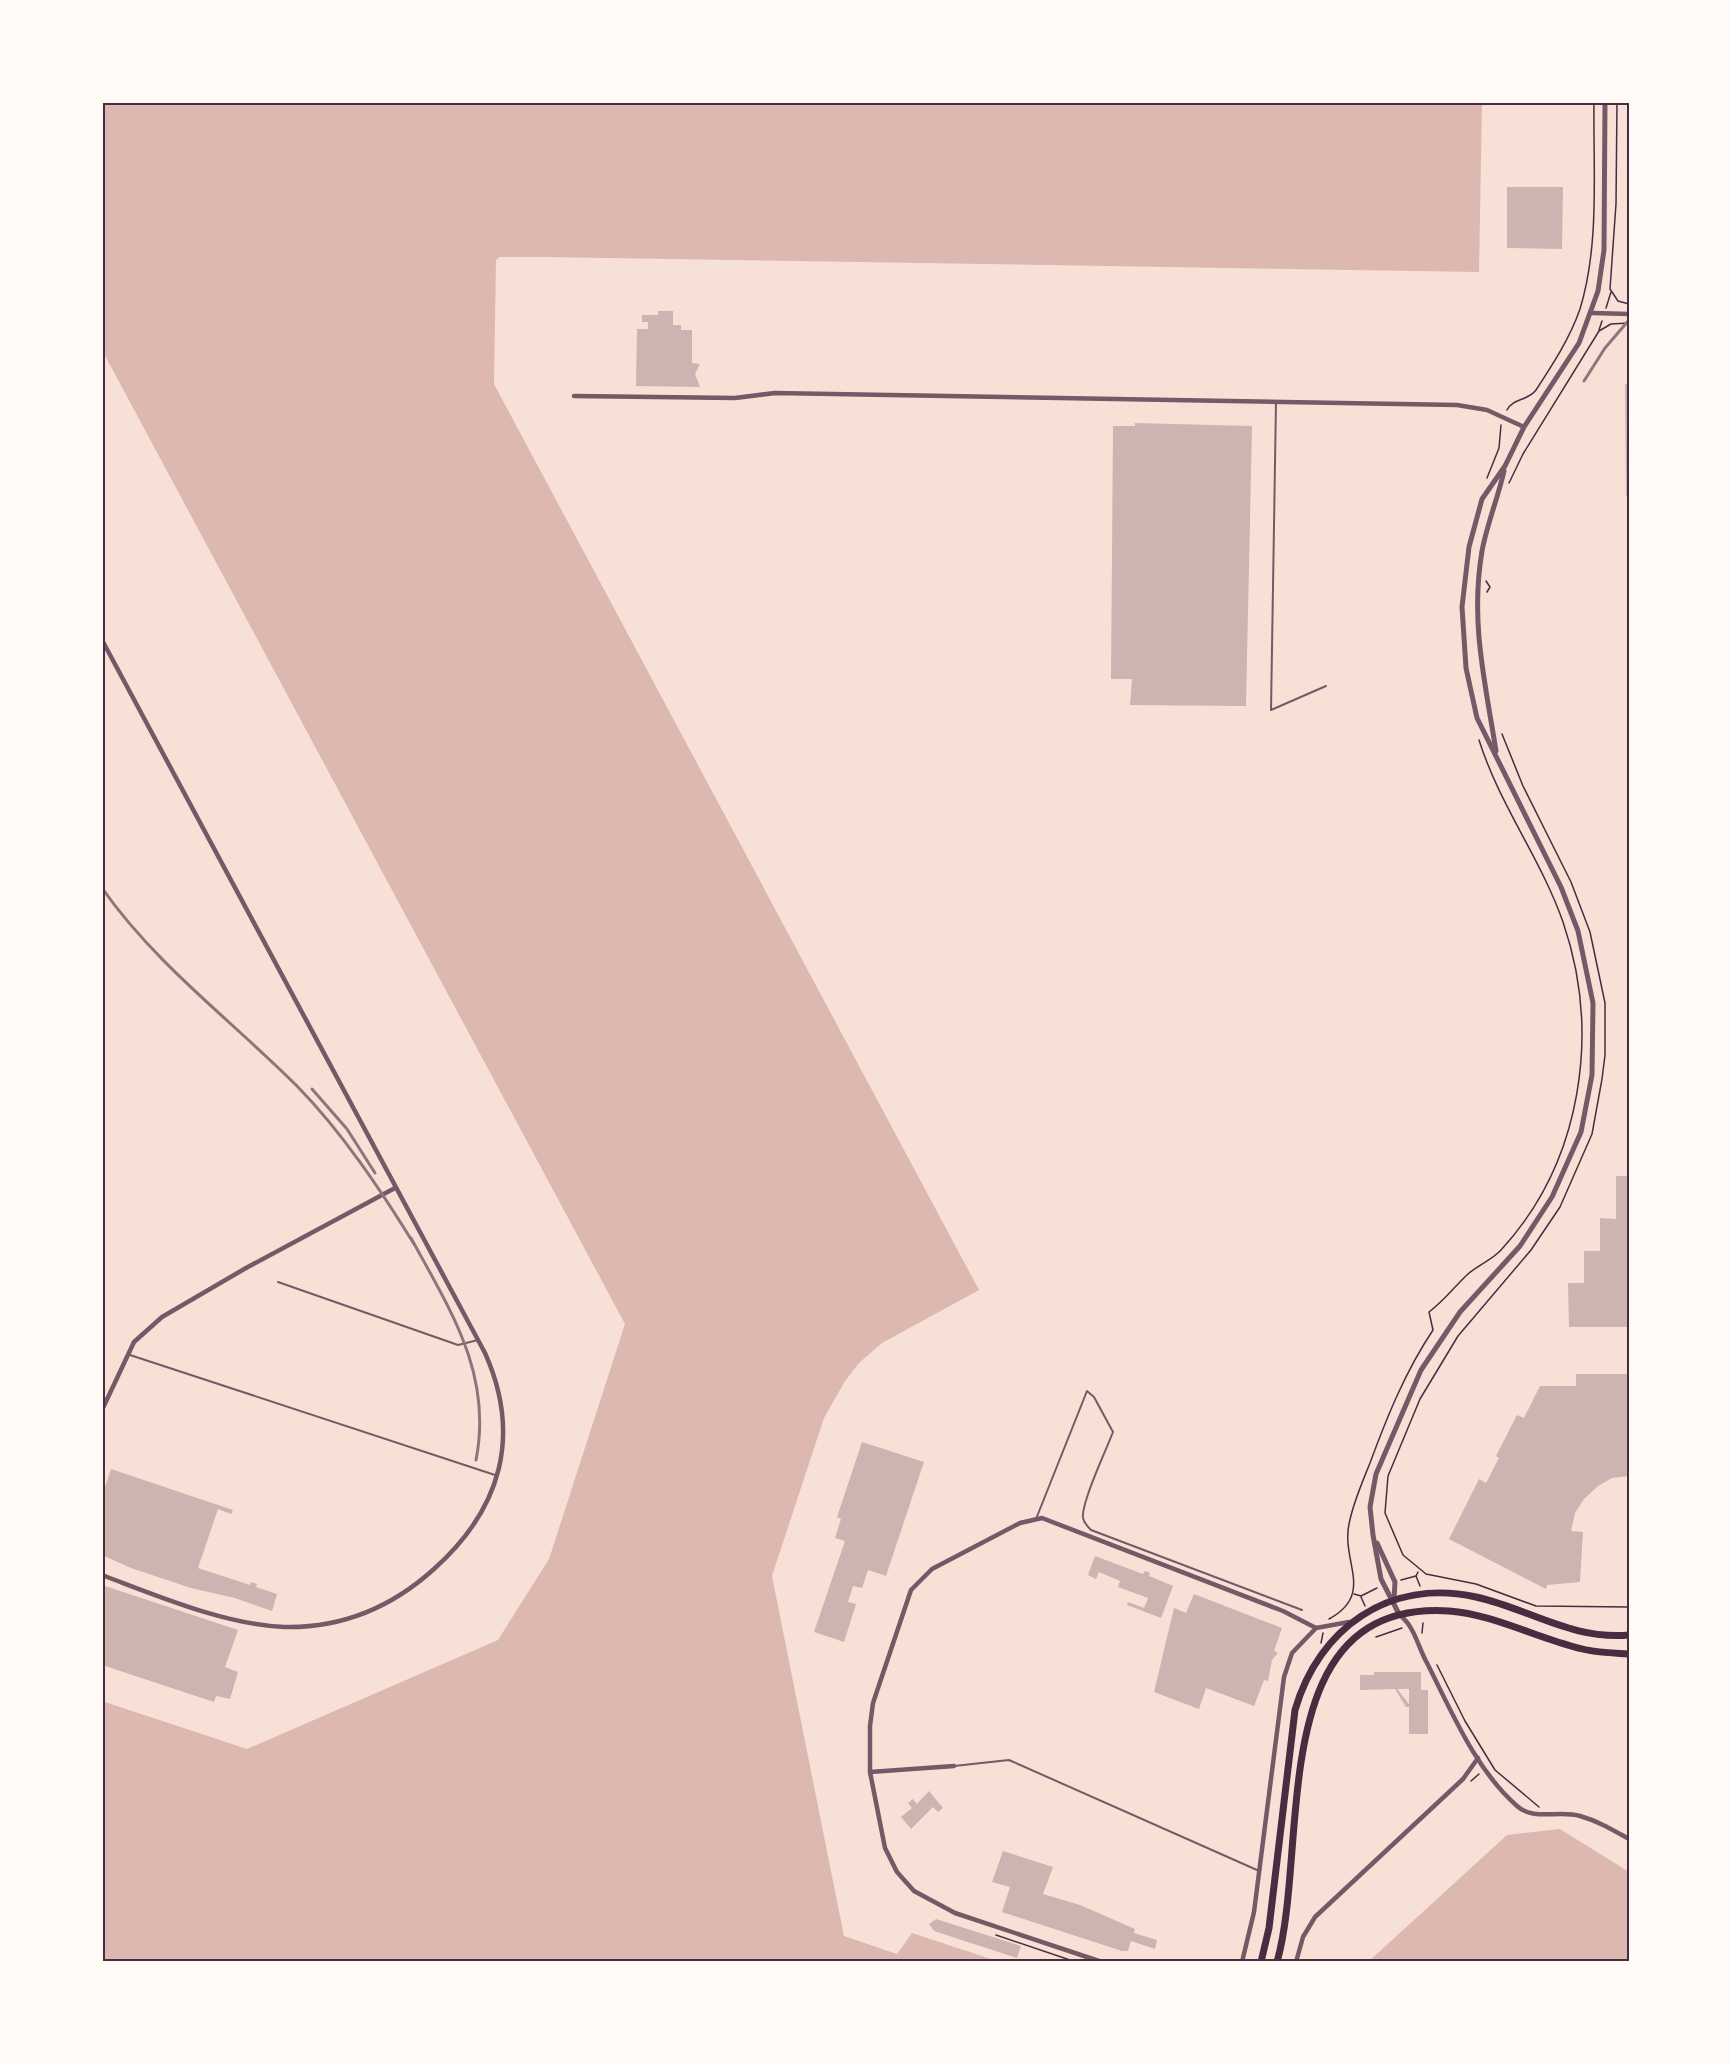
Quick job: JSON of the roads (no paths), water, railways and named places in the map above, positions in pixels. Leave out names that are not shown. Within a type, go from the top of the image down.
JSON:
[{"type":"main road","points":[[1261,1962],[1269,1928],[1295,1710],[1300,1692],[1323,1650],[1349,1622],[1368,1611],[1394,1601],[1434,1594],[1466,1596],[1493,1602],[1580,1633],[1629,1635]]},
{"type":"main road","points":[[1277,1962],[1284,1930],[1308,1726],[1324,1674],[1339,1653],[1367,1628],[1399,1614],[1439,1611],[1466,1614],[1586,1650],[1629,1654]]},
{"type":"street","points":[[1605,102],[1604,250],[1600,284],[1592,313],[1569,360],[1524,427],[1504,466],[1482,499],[1465,568],[1462,608],[1464,654],[1477,718],[1561,886],[1581,940],[1589,973],[1594,1013],[1594,1049],[1589,1092],[1573,1154],[1552,1197],[1520,1246],[1460,1312],[1421,1370],[1376,1474],[1370,1507],[1381,1579],[1399,1614],[1411,1625],[1419,1649],[1485,1768],[1520,1809],[1532,1814],[1578,1815],[1604,1824],[1629,1839]]},
{"type":"street","points":[[1592,313],[1629,314]]},
{"type":"street","points":[[574,396],[735,398],[775,393],[1457,405],[1487,410],[1524,427]]},
{"type":"street","points":[[1497,755],[1479,662],[1477,604],[1482,550],[1504,466]]},
{"type":"street","points":[[102,640],[478,1340],[496,1379],[502,1406],[504,1435],[497,1476],[483,1513],[466,1538],[441,1563],[400,1596],[344,1621],[285,1627],[248,1623],[102,1575]]},
{"type":"street","points":[[102,1410],[134,1342],[162,1317],[246,1268],[395,1188]]},
{"type":"street","points":[[1102,1962],[955,1913],[922,1897],[901,1877],[890,1861],[882,1835],[870,1772],[870,1726],[873,1703],[911,1590],[932,1569],[1020,1523],[1036,1519],[1072,1529],[1283,1611],[1316,1628],[1349,1622]]},
{"type":"street","points":[[1373,1535],[1395,1582],[1394,1601]]},
{"type":"street","points":[[1242,1962],[1251,1929],[1288,1660],[1316,1628]]},
{"type":"street","points":[[1296,1962],[1303,1937],[1315,1917],[1463,1779],[1478,1758]]},
{"type":"street","points":[[870,1772],[954,1766]]},
{"type":"lane","points":[[1276,402],[1271,710],[1326,686]]},
{"type":"lane","points":[[278,1282],[458,1345],[478,1340]]},
{"type":"lane","points":[[127,1354],[497,1476]]},
{"type":"lane","points":[[1036,1519],[1087,1391],[1094,1397],[1113,1432],[1086,1502],[1083,1518],[1086,1525],[1091,1530],[1302,1610]]},
{"type":"lane","points":[[954,1766],[1009,1760],[1258,1871]]},
{"type":"tram line","points":[[1629,1077],[1629,1099]]},
{"type":"railway","points":[[1584,381],[1605,348],[1629,320]]},
{"type":"railway","points":[[102,888],[123,916],[170,967],[314,1104],[360,1162],[414,1244]]},
{"type":"railway","points":[[312,1089],[347,1129],[375,1173]]},
{"type":"railway","points":[[411,1238],[453,1317],[473,1371],[480,1429],[476,1460]]}]
